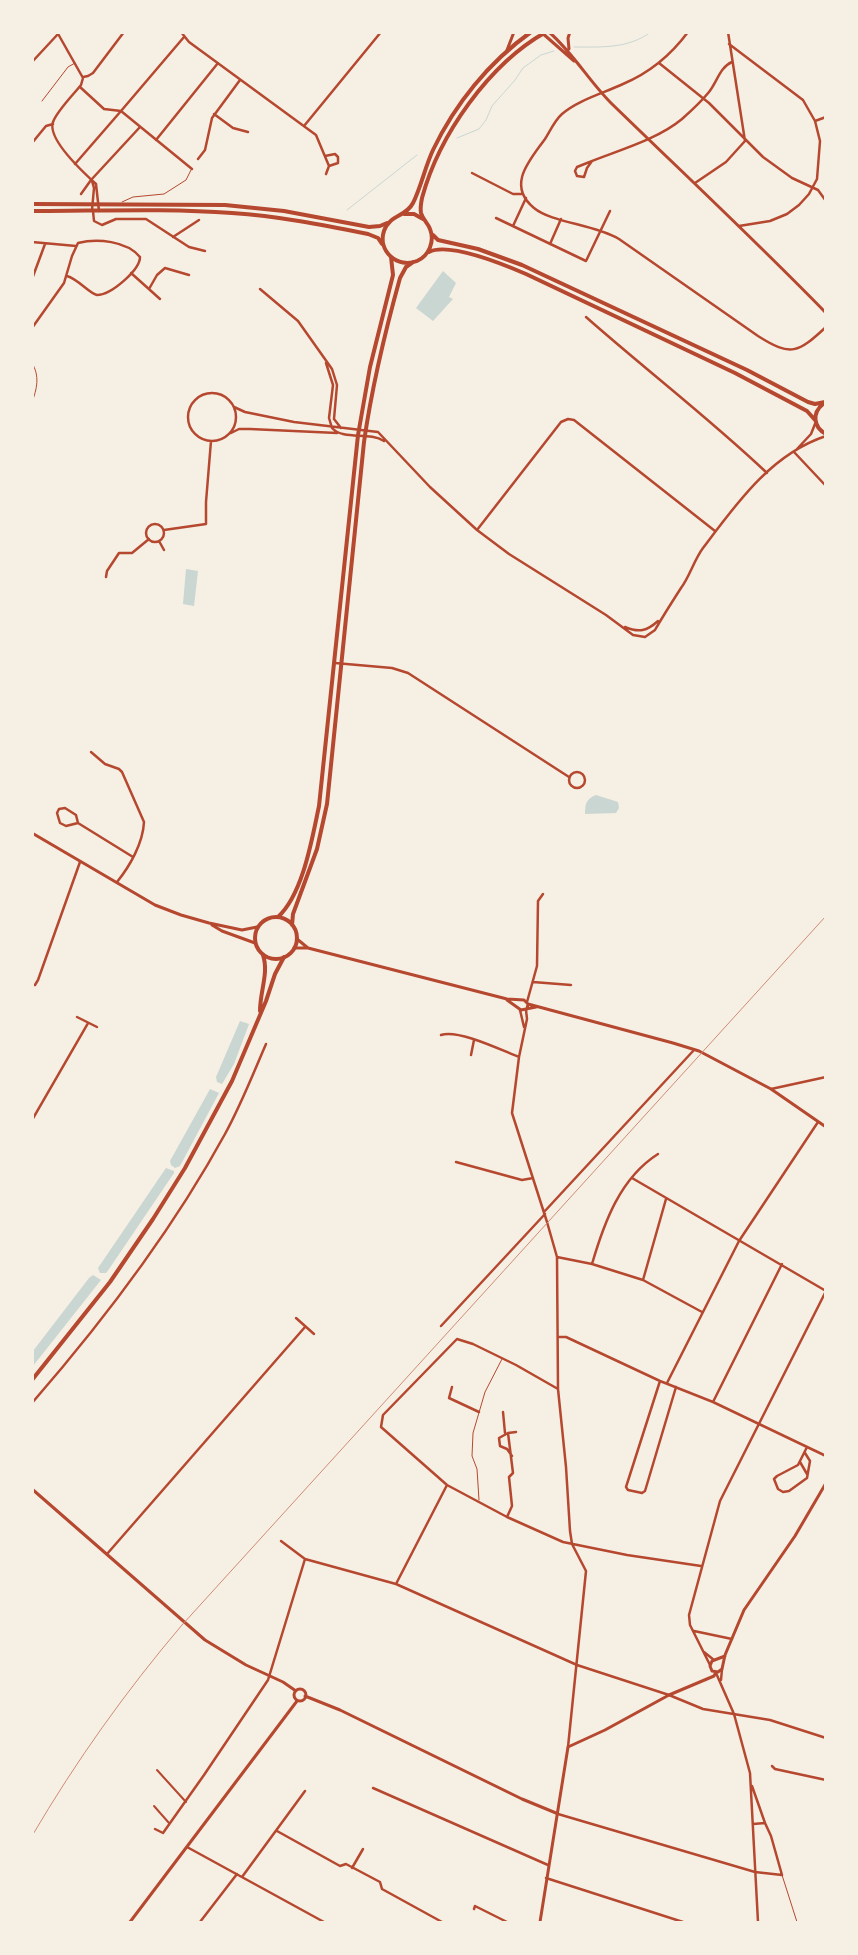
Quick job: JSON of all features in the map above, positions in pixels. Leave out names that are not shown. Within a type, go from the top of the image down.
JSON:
[{"type":"main road","points":[[503,56],[510,46],[514,32]]},
{"type":"main road","points":[[32,204],[191,204],[250,207],[301,214],[373,228],[383,225],[409,209],[413,203],[433,151],[452,116],[470,91],[503,56],[531,32]]},
{"type":"main road","points":[[570,32],[568,42],[570,52],[600,93],[695,183],[826,313]]},
{"type":"main road","points":[[545,33],[570,52]]},
{"type":"main road","points":[[545,33],[578,65]]},
{"type":"main road","points":[[545,33],[519,50],[497,70],[457,122],[437,159],[421,208],[424,220],[438,240],[478,249],[522,265],[739,366],[808,402],[815,404],[825,402]]},
{"type":"main road","points":[[32,211],[194,211],[276,217],[371,235],[379,239],[391,257],[401,262],[413,262]]},
{"type":"main road","points":[[401,214],[414,214],[424,220]]},
{"type":"main road","points":[[384,247],[383,235],[390,220]]},
{"type":"main road","points":[[428,253],[432,243],[432,232]]},
{"type":"main road","points":[[308,948],[297,939],[292,925],[293,914],[317,849],[326,811],[365,436],[379,358],[403,270],[413,262],[437,249],[478,256],[517,270],[735,373],[807,410],[818,429],[826,435]]},
{"type":"main road","points":[[278,917],[285,910],[295,892],[308,852],[319,806],[358,435],[372,360],[393,276],[391,257]]},
{"type":"main road","points":[[815,421],[818,408],[825,402]]},
{"type":"main road","points":[[32,833],[155,905],[181,915],[242,930],[257,927],[266,919],[278,917],[292,925]]},
{"type":"main road","points":[[209,923],[222,931],[255,943]]},
{"type":"main road","points":[[257,927],[255,943],[263,955],[266,969],[261,990],[260,1013]]},
{"type":"main road","points":[[32,1380],[110,1282],[173,1188],[214,1118],[239,1065],[275,974],[284,957],[294,948],[297,939]]},
{"type":"main road","points":[[294,948],[308,948],[507,999],[522,1000],[536,1007],[694,1050],[716,1059],[771,1089],[826,1127]]},
{"type":"main road","points":[[263,955],[273,959],[284,957]]},
{"type":"main road","points":[[507,999],[519,1009],[536,1007]]},
{"type":"main road","points":[[519,1009],[518,1003],[522,1000]]},
{"type":"main road","points":[[526,1009],[528,1003]]},
{"type":"main road","points":[[32,1374],[39,1370]]},
{"type":"main road","points":[[540,1922],[568,1747],[605,1730],[722,1669],[725,1655],[744,1610],[795,1536],[826,1483]]},
{"type":"main road","points":[[32,1489],[205,1640],[246,1665],[296,1690],[302,1690],[306,1696],[340,1710],[556,1814]]},
{"type":"main road","points":[[715,1672],[710,1665],[725,1655]]},
{"type":"main road","points":[[717,1660],[723,1663]]},
{"type":"main road","points":[[296,1690],[294,1696],[297,1701]]},
{"type":"main road","points":[[130,1922],[297,1701],[302,1700],[306,1696]]},
{"type":"street","points":[[83,77],[93,73],[124,32]]},
{"type":"street","points":[[181,32],[184,37],[317,137],[329,166],[326,174]]},
{"type":"street","points":[[304,127],[380,32]]},
{"type":"street","points":[[688,32],[659,63],[630,81],[600,93],[560,116],[524,170],[521,182],[524,194],[539,212],[601,230],[619,238],[758,336],[779,348],[790,350],[803,347],[826,327]]},
{"type":"street","points":[[695,183],[733,156],[745,141],[728,32]]},
{"type":"street","points":[[32,62],[57,33],[83,77],[80,87],[53,124],[46,126],[32,143]]},
{"type":"street","points":[[75,164],[184,37]]},
{"type":"street","points":[[730,44],[803,100],[816,121],[820,147],[818,175],[813,187],[799,205],[787,214],[764,223],[738,226]]},
{"type":"street","points":[[592,161],[584,177],[577,176],[575,171],[577,168],[592,161],[648,138],[677,123],[709,93],[724,66],[732,62]]},
{"type":"street","points":[[156,140],[218,63]]},
{"type":"street","points":[[659,63],[710,102],[745,141],[776,168],[798,181],[813,187],[820,192],[826,201]]},
{"type":"street","points":[[198,159],[204,150],[209,126],[214,114],[240,80]]},
{"type":"street","points":[[80,87],[106,109],[121,112],[192,169]]},
{"type":"street","points":[[214,114],[233,128],[248,132]]},
{"type":"street","points":[[816,121],[826,117]]},
{"type":"street","points":[[53,124],[57,139],[75,164],[97,186],[99,211]]},
{"type":"street","points":[[82,194],[91,180],[140,127]]},
{"type":"street","points":[[325,156],[335,154],[338,157],[338,163],[329,166]]},
{"type":"street","points":[[472,173],[513,194],[524,194]]},
{"type":"street","points":[[91,180],[94,187],[91,204],[94,221],[99,224],[106,224],[116,218],[144,218],[190,248],[205,251]]},
{"type":"street","points":[[513,226],[526,198]]},
{"type":"street","points":[[496,218],[586,261],[610,211]]},
{"type":"street","points":[[550,244],[561,219]]},
{"type":"street","points":[[174,237],[199,220]]},
{"type":"street","points":[[32,328],[63,284],[79,242],[95,241],[128,246],[139,255],[140,259],[131,273],[119,285],[96,295],[77,280],[67,276]]},
{"type":"street","points":[[32,242],[76,246]]},
{"type":"street","points":[[32,279],[45,244]]},
{"type":"street","points":[[149,289],[157,275],[165,268],[188,275]]},
{"type":"street","points":[[131,273],[160,300]]},
{"type":"street","points":[[260,289],[293,315],[335,375],[337,390],[334,418],[343,429]]},
{"type":"street","points":[[586,317],[672,392],[692,404],[767,472]]},
{"type":"street","points":[[322,355],[330,371],[333,385],[329,418],[331,426],[336,432],[341,433]]},
{"type":"street","points":[[387,443],[378,438],[341,433],[250,429],[238,430],[219,440],[211,441],[200,438],[190,426],[188,414],[193,404],[201,396],[213,393],[224,396],[234,407],[245,412],[288,421],[378,432],[426,483],[477,530],[518,560],[622,626],[633,635],[644,637],[652,633],[715,531],[735,505],[767,472],[794,451],[811,434],[815,421]]},
{"type":"street","points":[[230,434],[236,419],[234,407]]},
{"type":"street","points":[[477,530],[562,422],[568,419],[574,420],[715,531]]},
{"type":"street","points":[[794,451],[826,435]]},
{"type":"street","points":[[164,530],[164,536],[159,541],[154,542],[146,534],[150,526],[158,525],[164,530],[206,524],[211,441]]},
{"type":"street","points":[[794,451],[826,486]]},
{"type":"street","points":[[106,576],[118,553],[132,553],[149,539]]},
{"type":"street","points":[[159,541],[164,550]]},
{"type":"street","points":[[622,626],[634,630],[644,630],[661,619]]},
{"type":"street","points":[[334,663],[392,668],[408,673],[569,778],[570,784],[576,788],[580,788],[585,783],[582,773],[574,772],[569,778]]},
{"type":"street","points":[[91,752],[105,764],[122,772],[124,780],[142,815],[144,829],[133,858],[116,883]]},
{"type":"street","points":[[78,823],[66,826],[60,823],[57,812],[59,809],[65,808],[76,815],[78,823],[133,858]]},
{"type":"street","points":[[32,986],[38,980],[80,862]]},
{"type":"street","points":[[528,1003],[528,995],[537,966],[538,901],[543,894]]},
{"type":"street","points":[[533,982],[571,985]]},
{"type":"street","points":[[522,1000],[528,995]]},
{"type":"street","points":[[519,1009],[524,1028]]},
{"type":"street","points":[[526,1009],[527,1019],[519,1057],[512,1113],[545,1213],[557,1257],[558,1389],[572,1544],[586,1571],[568,1747]]},
{"type":"street","points":[[77,1017],[97,1027]]},
{"type":"street","points":[[32,1120],[88,1023]]},
{"type":"street","points":[[441,1035],[447,1033],[474,1040],[519,1057]]},
{"type":"street","points":[[471,1055],[474,1040]]},
{"type":"street","points":[[32,1403],[70,1360],[121,1296],[177,1214],[226,1133],[266,1044]]},
{"type":"street","points":[[441,1326],[694,1050]]},
{"type":"street","points":[[771,1089],[826,1077]]},
{"type":"street","points":[[667,1383],[739,1241],[818,1122]]},
{"type":"street","points":[[592,1264],[618,1195],[648,1160],[658,1154]]},
{"type":"street","points":[[456,1162],[522,1180],[533,1178]]},
{"type":"street","points":[[632,1178],[782,1264],[825,1291],[720,1501],[688,1616],[690,1625],[710,1665]]},
{"type":"street","points":[[643,1280],[666,1199]]},
{"type":"street","points":[[557,1257],[592,1264],[643,1280],[702,1312]]},
{"type":"street","points":[[713,1402],[782,1264]]},
{"type":"street","points":[[296,1318],[314,1334]]},
{"type":"street","points":[[107,1554],[305,1327]]},
{"type":"street","points":[[558,1336],[566,1337],[660,1381],[713,1402],[826,1456]]},
{"type":"street","points":[[558,1389],[516,1365],[473,1344],[457,1339],[383,1415],[380,1427],[447,1485],[479,1500],[507,1517],[563,1542],[701,1566]]},
{"type":"street","points":[[660,1381],[626,1487],[628,1490],[642,1493],[645,1491],[676,1387]]},
{"type":"street","points":[[452,1387],[449,1398],[479,1412]]},
{"type":"street","points":[[503,1412],[512,1456],[513,1473],[509,1477],[512,1506],[507,1517]]},
{"type":"street","points":[[512,1456],[506,1449],[500,1446],[499,1438],[507,1433],[516,1432]]},
{"type":"street","points":[[805,1454],[810,1461],[807,1478],[789,1491],[783,1492],[778,1489],[774,1479],[798,1465],[807,1448]]},
{"type":"street","points":[[800,1462],[807,1474]]},
{"type":"street","points":[[396,1584],[447,1485]]},
{"type":"street","points":[[281,1541],[305,1559],[396,1584],[577,1664],[703,1709],[770,1720],[826,1738]]},
{"type":"street","points":[[155,1829],[162,1833],[186,1802],[268,1680],[305,1559]]},
{"type":"street","points":[[694,1631],[732,1639]]},
{"type":"street","points":[[704,1652],[717,1660]]},
{"type":"street","points":[[721,1682],[722,1669]]},
{"type":"street","points":[[715,1672],[734,1714],[750,1773],[758,1922]]},
{"type":"street","points":[[772,1766],[775,1769],[826,1780]]},
{"type":"street","points":[[157,1770],[186,1802]]},
{"type":"street","points":[[556,1814],[755,1872],[782,1875],[771,1836],[751,1783]]},
{"type":"street","points":[[372,1788],[548,1865]]},
{"type":"street","points":[[242,1876],[305,1791]]},
{"type":"street","points":[[154,1806],[169,1823]]},
{"type":"street","points":[[753,1824],[765,1823]]},
{"type":"street","points":[[277,1831],[340,1866],[346,1864],[380,1882],[382,1889],[442,1922]]},
{"type":"street","points":[[187,1847],[324,1922]]},
{"type":"street","points":[[352,1868],[362,1849]]},
{"type":"street","points":[[200,1922],[237,1874]]},
{"type":"street","points":[[546,1878],[683,1922]]},
{"type":"street","points":[[474,1909],[475,1906],[507,1922]]},
{"type":"lane","points":[[42,101],[68,67],[76,63]]},
{"type":"lane","points":[[119,204],[133,197],[164,194],[186,180],[192,169]]},
{"type":"lane","points":[[32,363],[38,380],[37,390],[32,402]]},
{"type":"lane","points":[[479,1500],[478,1469],[472,1456],[473,1433],[485,1392],[502,1359]]},
{"type":"lane","points":[[782,1875],[797,1922]]},
{"type":"shaded area","points":[[443,271],[456,283],[449,297],[453,299],[433,321],[416,308]]},
{"type":"shaded area","points":[[186,569],[198,571],[194,606],[183,604]]},
{"type":"shaded area","points":[[596,795],[618,802],[619,808],[616,813],[585,814],[587,802]]},
{"type":"shaded area","points":[[240,1021],[249,1024],[234,1064],[222,1084],[217,1082],[216,1077]]},
{"type":"shaded area","points":[[210,1089],[219,1093],[180,1166],[175,1168],[171,1165],[170,1161]]},
{"type":"shaded area","points":[[166,1168],[174,1171],[174,1173],[109,1269],[106,1273],[100,1273],[98,1268]]},
{"type":"shaded area","points":[[93,1275],[101,1280],[33,1366],[33,1351]]},
{"type":"waterway","points":[[574,47],[614,46],[633,42],[651,32]]},
{"type":"waterway","points":[[457,138],[479,129],[486,120],[492,106],[523,68],[541,55],[554,51]]},
{"type":"waterway","points":[[347,210],[417,155]]},
{"type":"railway","points":[[32,1836],[102,1727],[182,1625],[826,916]]}]
